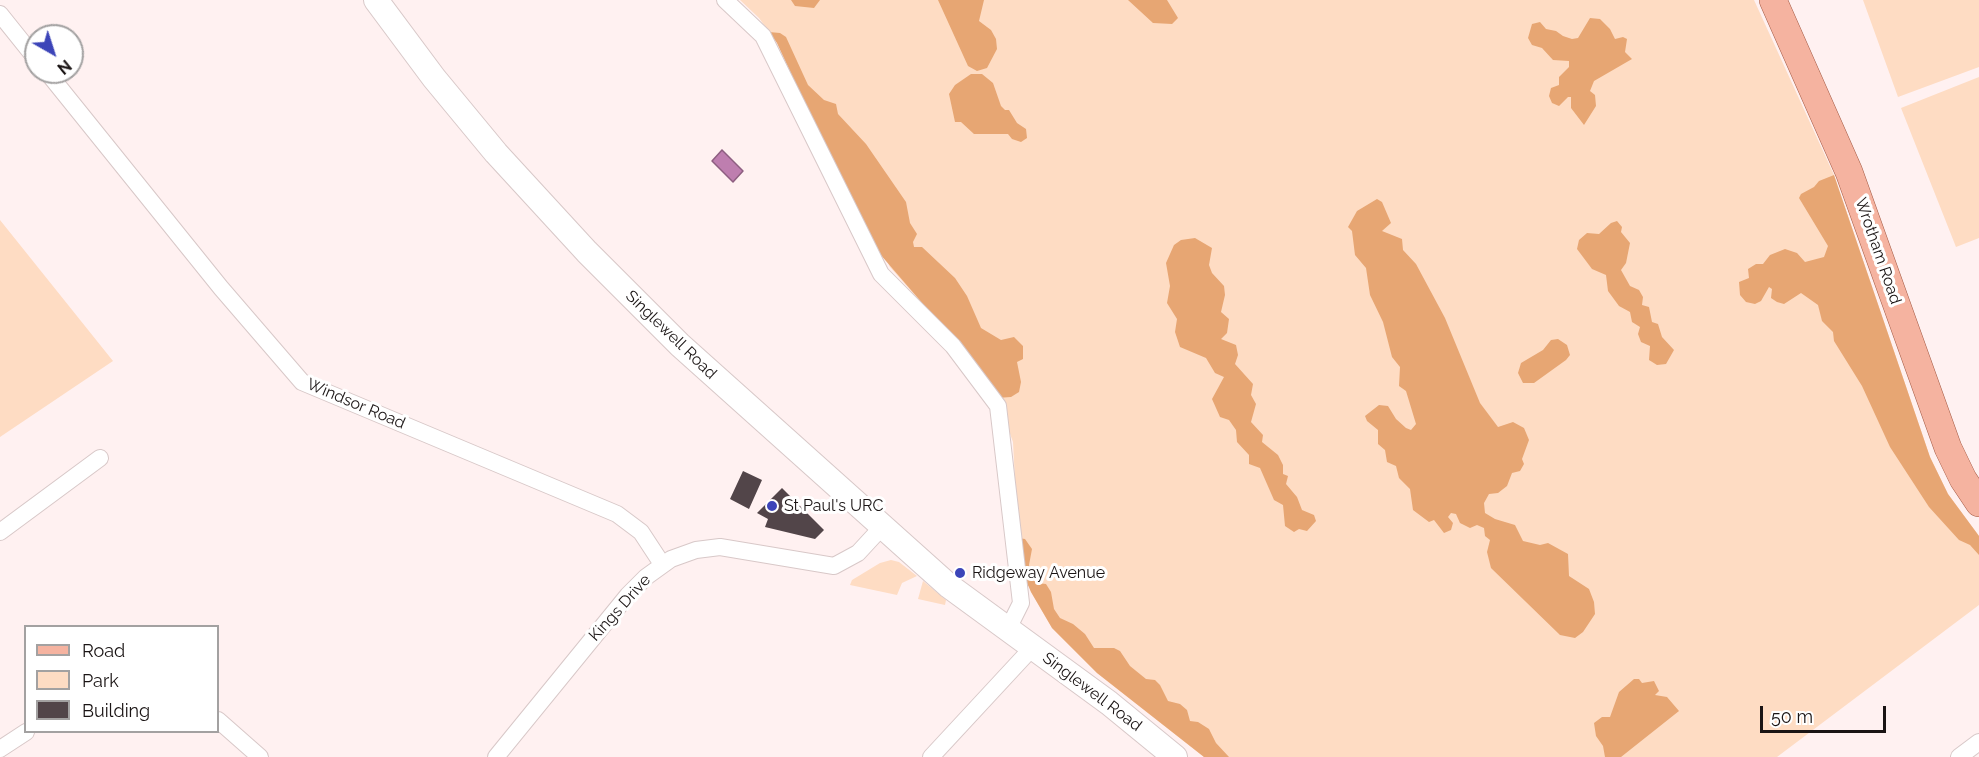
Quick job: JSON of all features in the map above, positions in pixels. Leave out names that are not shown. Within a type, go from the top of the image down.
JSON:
[{"type":"main road","name":"Wrotham Road","points":[[1773,0],[1850,172],[1948,448],[1963,479],[1979,503]]},
{"type":"street","name":"Singlewell Road","points":[[376,0],[464,116],[587,252],[680,345],[949,586],[1109,703],[1175,757]]},
{"type":"street","points":[[725,0],[763,36],[881,274],[953,346],[998,406],[1021,603],[1008,629]]},
{"type":"street","points":[[0,14],[24,44]]},
{"type":"street","name":"Windsor Road","points":[[57,84],[221,288],[302,382],[616,514],[641,532],[662,564]]},
{"type":"street","points":[[0,532],[100,458]]},
{"type":"street","name":"Kings Drive","points":[[496,757],[628,595],[662,564],[686,552],[715,547],[837,566],[858,553],[882,527]]},
{"type":"street","points":[[931,757],[1033,647]]},
{"type":"street","points":[[219,721],[260,757]]},
{"type":"street","points":[[0,749],[24,733]]},
{"type":"street","points":[[1959,757],[1979,742]]},
{"type":"green space","points":[[740,0],[1754,0],[1834,175],[1930,457],[1948,494],[1979,536],[1979,605],[1777,757],[1204,757],[1097,673],[1052,628],[1031,592],[1018,538],[1013,442],[997,398],[955,341],[890,267],[794,82],[777,43],[759,18]]},
{"type":"green space","points":[[1863,0],[1979,0],[1979,67],[1898,97]]},
{"type":"green space","points":[[1979,77],[1979,238],[1956,247],[1901,108]]},
{"type":"green space","points":[[0,220],[113,361],[0,437]]},
{"type":"green space","points":[[891,560],[899,562],[917,576],[902,583],[897,595],[850,585],[852,580],[880,563]]},
{"type":"green space","points":[[923,581],[946,600],[945,605],[918,599]]},
{"type":"shaded area","points":[[791,0],[820,0],[814,8],[795,6]]},
{"type":"shaded area","points":[[938,0],[984,0],[979,21],[991,30],[996,39],[997,49],[987,68],[977,71],[968,66]]},
{"type":"shaded area","points":[[1128,0],[1167,0],[1178,18],[1172,24],[1153,23]]},
{"type":"shaded area","points":[[1590,18],[1600,19],[1610,29],[1615,39],[1623,37],[1627,39],[1625,52],[1632,59],[1594,81],[1590,91],[1595,95],[1596,106],[1584,125],[1571,108],[1571,97],[1559,106],[1552,103],[1549,96],[1551,88],[1559,85],[1559,77],[1569,67],[1569,61],[1553,60],[1542,48],[1532,45],[1528,38],[1532,24],[1540,22],[1546,29],[1572,39],[1578,38]]},
{"type":"shaded area","points":[[769,32],[780,33],[786,37],[808,85],[824,100],[836,104],[838,114],[866,144],[906,202],[910,223],[917,234],[913,242],[914,247],[922,247],[955,278],[967,296],[981,328],[1001,340],[1014,337],[1023,346],[1023,359],[1017,362],[1021,382],[1019,392],[1011,397],[997,398],[955,341],[867,239],[777,43]]},
{"type":"shaded area","points":[[971,74],[982,74],[993,83],[1001,106],[1009,110],[1017,123],[1026,129],[1027,138],[1021,142],[1012,139],[1008,134],[974,134],[961,122],[955,122],[949,94],[955,85]]},
{"type":"shaded area","points":[[722,150],[743,171],[733,182],[712,161]]},
{"type":"shaded area","points":[[1834,175],[1930,457],[1948,494],[1979,536],[1979,555],[1970,545],[1959,540],[1929,507],[1890,447],[1862,386],[1834,341],[1833,332],[1822,321],[1818,305],[1801,293],[1784,304],[1777,302],[1771,298],[1772,289],[1769,287],[1761,301],[1755,304],[1746,302],[1740,295],[1739,282],[1749,278],[1748,269],[1756,264],[1763,264],[1770,255],[1785,249],[1797,253],[1805,262],[1824,257],[1828,246],[1799,198],[1819,181]]},
{"type":"shaded area","points":[[1377,199],[1382,202],[1391,223],[1382,231],[1402,239],[1403,250],[1416,264],[1445,318],[1480,403],[1498,427],[1513,422],[1524,428],[1529,440],[1522,459],[1524,464],[1520,471],[1512,473],[1507,486],[1498,493],[1489,494],[1484,503],[1485,513],[1495,519],[1515,525],[1523,541],[1540,545],[1548,543],[1568,554],[1569,576],[1589,589],[1594,602],[1595,614],[1583,632],[1575,638],[1560,635],[1491,568],[1487,552],[1490,540],[1485,536],[1484,528],[1477,525],[1470,528],[1460,523],[1456,514],[1451,513],[1448,517],[1453,523],[1451,530],[1444,533],[1434,520],[1429,522],[1413,510],[1410,489],[1399,478],[1396,466],[1387,462],[1385,450],[1378,444],[1378,430],[1367,421],[1365,416],[1379,405],[1388,406],[1396,419],[1406,428],[1411,430],[1416,424],[1406,391],[1399,386],[1400,367],[1392,357],[1383,322],[1370,295],[1366,268],[1355,255],[1352,231],[1348,227],[1357,211]]},
{"type":"shaded area","points":[[1617,221],[1622,227],[1621,232],[1630,243],[1626,263],[1621,270],[1630,286],[1639,290],[1643,297],[1642,305],[1649,307],[1652,322],[1658,324],[1662,337],[1674,350],[1666,364],[1657,365],[1649,360],[1650,346],[1641,342],[1638,334],[1640,327],[1632,322],[1630,312],[1619,306],[1608,291],[1606,275],[1592,269],[1577,249],[1579,240],[1587,233],[1599,234],[1611,223]]},
{"type":"shaded area","points":[[1195,238],[1212,248],[1209,265],[1212,273],[1224,286],[1225,295],[1221,312],[1229,319],[1227,333],[1221,339],[1236,345],[1238,355],[1235,364],[1253,384],[1251,395],[1256,404],[1251,422],[1263,435],[1262,442],[1278,455],[1283,465],[1283,474],[1288,476],[1286,484],[1297,497],[1302,510],[1314,515],[1316,521],[1307,531],[1299,529],[1294,532],[1285,526],[1283,505],[1274,500],[1260,468],[1249,464],[1249,455],[1237,442],[1236,430],[1229,420],[1220,417],[1212,399],[1224,377],[1215,373],[1206,358],[1180,347],[1175,332],[1177,319],[1167,303],[1170,286],[1166,263],[1174,245],[1181,240]]},
{"type":"shaded area","points":[[1558,339],[1567,345],[1570,355],[1534,383],[1523,383],[1518,373],[1521,363],[1543,350],[1551,340]]},
{"type":"shaded area","points":[[1018,538],[1025,539],[1032,549],[1029,565],[1032,579],[1037,583],[1046,584],[1051,592],[1054,609],[1060,618],[1073,624],[1085,634],[1094,648],[1114,648],[1120,651],[1130,666],[1146,679],[1155,680],[1160,685],[1168,701],[1180,704],[1187,710],[1190,721],[1198,722],[1209,729],[1216,743],[1229,757],[1204,757],[1097,673],[1052,628],[1031,592],[1020,567]]},
{"type":"shaded area","points":[[1634,679],[1639,679],[1642,683],[1654,681],[1659,691],[1655,695],[1667,697],[1679,711],[1621,757],[1605,757],[1603,746],[1596,736],[1594,723],[1602,717],[1610,717],[1619,692]]},
{"type":"building","points":[[743,471],[762,480],[749,509],[730,499]]},
{"type":"building","name":"St Paul's URC","points":[[782,488],[824,530],[815,539],[765,527],[768,519],[757,513]]},
{"type":"place","name":"St Paul's URC","points":[[772,506]]},
{"type":"place","name":"Ridgeway Avenue","points":[[960,573]]}]
